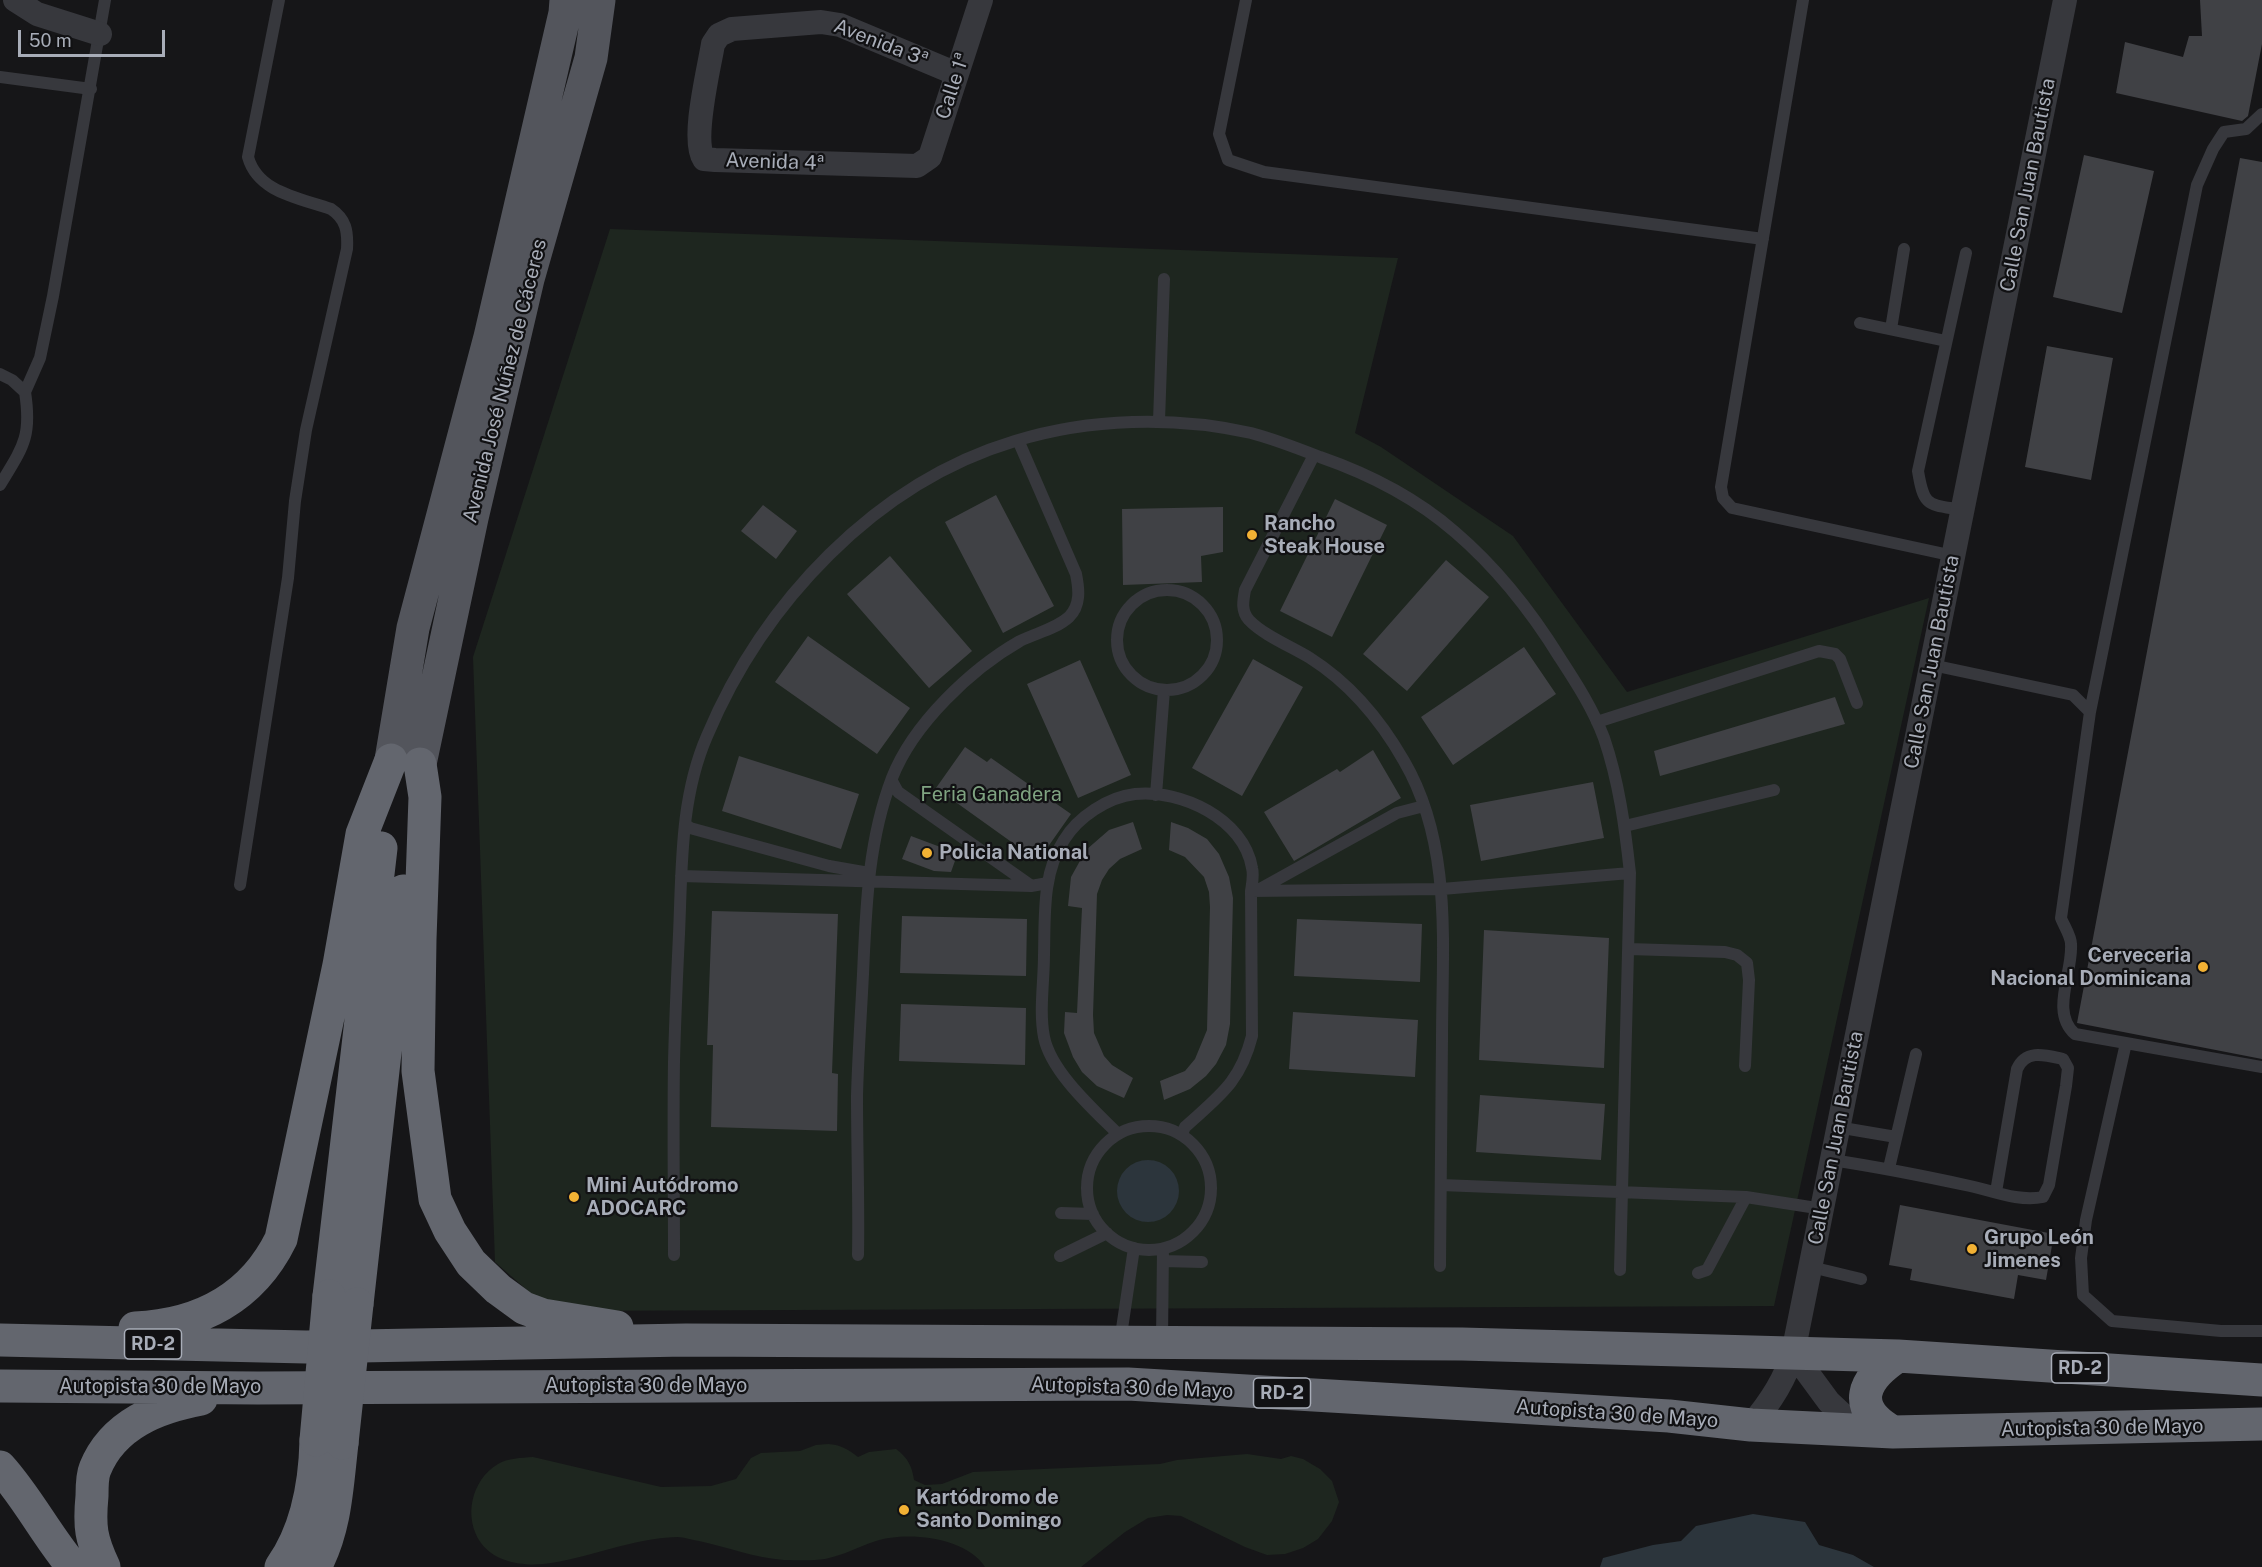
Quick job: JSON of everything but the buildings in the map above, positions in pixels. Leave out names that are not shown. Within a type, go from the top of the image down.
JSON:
[{"type":"highway","points":[[315,1567],[326,1547],[334,1514],[329,1441],[405,762]]},
{"type":"highway","points":[[0,1339],[156,1327],[195,1317],[233,1298],[255,1279],[270,1261],[280,1239],[318,1072],[362,834],[405,762]]},
{"type":"highway","points":[[405,762],[425,797],[418,1071],[435,1199],[450,1231],[471,1263],[524,1308],[543,1315],[686,1340]]},
{"type":"highway","name":"Autopista 30 de Mayo","points":[[0,1339],[306,1347],[686,1340],[1462,1344],[1796,1338],[1898,1356],[2262,1380]]},
{"type":"highway","points":[[1893,1432],[1878,1424],[1871,1415],[1866,1406],[1866,1393],[1870,1381],[1880,1368],[1898,1356]]},
{"type":"highway","name":"Autopista 30 de Mayo","points":[[0,1386],[258,1388],[1128,1384],[1669,1416],[1751,1425],[1893,1432],[2262,1424]]},
{"type":"highway","points":[[104,1567],[92,1539],[91,1507],[94,1470],[111,1440],[136,1420],[171,1405],[258,1388]]},
{"type":"highway","points":[[280,1567],[292,1551],[304,1524],[315,1469],[329,1441]]},
{"type":"highway","points":[[0,1467],[21,1490],[62,1554],[73,1567]]},
{"type":"main road","points":[[555,56],[556,0]]},
{"type":"main road","name":"Avenida José Núñez de Cáceres","points":[[405,762],[413,628],[490,337],[566,0]]},
{"type":"main road","name":"Avenida José Núñez de Cáceres","points":[[405,762],[471,518],[528,279],[591,58],[598,0]]},
{"type":"main road","points":[[591,58],[607,0]]},
{"type":"street","points":[[15,0],[38,14],[100,34]]},
{"type":"street","name":"Calle 1ª","points":[[917,166],[930,157],[981,0]]},
{"type":"street","name":"Calle San Juan Bautista","points":[[1751,1425],[1774,1396],[1788,1369],[1796,1338],[2065,0]]},
{"type":"street","name":"Avenida 3ª","points":[[732,29],[805,22],[840,25],[957,74]]},
{"type":"street","name":"Avenida 4ª","points":[[732,29],[719,35],[713,44],[698,136],[699,153],[704,159],[917,166]]},
{"type":"street","points":[[1796,1338],[1828,1402],[1859,1430]]},
{"type":"lane","points":[[0,485],[24,446],[29,418],[26,392],[40,358],[51,306],[105,0]]},
{"type":"lane","points":[[240,885],[288,578],[295,501],[306,430],[348,237],[346,226],[340,215],[331,209],[269,187],[251,168],[248,157],[279,0]]},
{"type":"lane","points":[[1246,0],[1219,134],[1228,160],[1264,172],[1763,239]]},
{"type":"lane","points":[[1803,0],[1721,487],[1723,498],[1732,508],[1953,556]]},
{"type":"lane","points":[[0,77],[91,89]]},
{"type":"lane","points":[[2262,114],[2246,129],[2224,132],[2213,148],[2197,185],[2090,712],[2061,918],[2072,944],[2063,1016],[2067,1028],[2075,1035],[2262,1067]]},
{"type":"lane","points":[[1891,329],[1904,249]]},
{"type":"lane","points":[[1963,510],[1931,504],[1924,498],[1918,471],[1965,253]]},
{"type":"lane","points":[[1159,421],[1164,279]]},
{"type":"lane","points":[[1860,322],[1946,341]]},
{"type":"lane","points":[[0,374],[12,380],[26,392]]},
{"type":"lane","points":[[674,1255],[674,1062],[685,824],[704,741],[721,704],[747,658],[807,579],[867,520],[910,489],[960,462],[1018,440],[1051,431],[1159,421],[1203,425],[1252,434],[1346,466],[1383,483],[1421,506],[1454,530],[1510,587],[1542,629],[1587,700],[1604,740],[1624,812],[1630,873],[1620,1270]]},
{"type":"lane","points":[[858,1255],[857,1095],[869,877],[876,830],[892,781],[910,745],[932,714],[969,677],[1021,641],[1059,624],[1070,616],[1078,602],[1079,590],[1076,574],[1018,440]]},
{"type":"lane","points":[[1314,455],[1245,590],[1242,606],[1247,619],[1258,628],[1321,665],[1348,686],[1368,708],[1405,762],[1419,789],[1430,820],[1442,888],[1440,1266]]},
{"type":"lane","points":[[1168,590],[1184,593],[1198,601],[1209,612],[1215,627],[1217,643],[1214,658],[1206,672],[1194,682],[1179,689],[1164,690],[1147,686],[1132,677],[1122,663],[1116,646],[1117,629],[1124,613],[1135,600],[1151,592],[1168,590]]},
{"type":"lane","points":[[1597,722],[1819,651],[1835,654],[1840,659],[1857,703]]},
{"type":"lane","points":[[1932,665],[2073,694],[2090,712]]},
{"type":"lane","points":[[1156,795],[1164,690]]},
{"type":"lane","points":[[892,781],[898,792],[1031,886]]},
{"type":"lane","points":[[1625,826],[1774,790]]},
{"type":"lane","points":[[1118,1134],[1056,1065],[1048,1052],[1044,1038],[1042,1025],[1048,883],[1063,840],[1087,815],[1117,799],[1136,794],[1174,796],[1195,804],[1229,827],[1241,842],[1250,859],[1253,871],[1252,1036],[1249,1048],[1244,1063],[1228,1088],[1185,1127],[1182,1134]]},
{"type":"lane","points":[[1254,891],[1397,813],[1424,806]]},
{"type":"lane","points":[[685,824],[690,828],[869,877]]},
{"type":"lane","points":[[1254,891],[1442,888],[1630,873]]},
{"type":"lane","points":[[681,876],[869,877],[1031,886],[1048,883]]},
{"type":"lane","points":[[1629,949],[1725,952],[1737,955],[1747,963],[1749,980],[1745,1066]]},
{"type":"lane","points":[[2126,1043],[2086,1220],[2081,1258],[2083,1295],[2112,1321],[2221,1331],[2262,1331]]},
{"type":"lane","points":[[1889,1168],[1916,1054]]},
{"type":"lane","points":[[1832,1160],[1889,1168],[1996,1192],[2034,1199],[2043,1197],[2049,1185],[2066,1086],[2067,1068],[2063,1059],[2030,1055],[2021,1060],[2017,1069],[1996,1192]]},
{"type":"lane","points":[[1163,1255],[1196,1230],[1209,1207],[1212,1180],[1202,1154],[1182,1134],[1161,1127],[1139,1126],[1118,1134],[1101,1149],[1090,1169],[1087,1192],[1093,1214],[1107,1233],[1120,1242],[1134,1248],[1149,1250],[1163,1255],[1202,1262]]},
{"type":"lane","points":[[1837,1127],[1896,1137]]},
{"type":"lane","points":[[1441,1185],[1746,1197],[1823,1209]]},
{"type":"lane","points":[[1698,1273],[1707,1270],[1746,1197]]},
{"type":"lane","points":[[1061,1213],[1093,1214]]},
{"type":"lane","points":[[1060,1256],[1107,1233]]},
{"type":"lane","points":[[1120,1342],[1134,1248]]},
{"type":"lane","points":[[1162,1342],[1163,1255]]},
{"type":"lane","points":[[1811,1267],[1861,1279]]},
{"type":"green space","name":"Feria Ganadera","points":[[610,229],[1398,258],[1355,433],[1381,447],[1513,536],[1627,692],[1929,598],[1774,1306],[551,1311],[495,1262],[473,657]]},
{"type":"green space","name":"Kartódromo de Santo Domingo","points":[[828,1444],[844,1448],[858,1457],[869,1452],[896,1449],[909,1463],[914,1480],[925,1485],[942,1484],[973,1472],[1160,1464],[1177,1460],[1247,1454],[1281,1459],[1291,1456],[1303,1459],[1320,1469],[1332,1481],[1339,1502],[1332,1521],[1318,1539],[1303,1548],[1285,1554],[1267,1555],[1245,1547],[1181,1516],[1167,1515],[1148,1518],[1125,1532],[1081,1567],[985,1567],[964,1549],[935,1539],[919,1537],[889,1538],[825,1559],[815,1560],[773,1559],[682,1537],[660,1538],[576,1558],[543,1564],[526,1564],[501,1559],[494,1555],[481,1543],[472,1522],[473,1500],[481,1480],[498,1464],[510,1459],[533,1457],[661,1487],[711,1486],[736,1479],[751,1458],[761,1453],[800,1451],[816,1445]]},
{"type":"shaded area","points":[[1148,1160],[1165,1165],[1170,1169],[1174,1174],[1179,1191],[1174,1208],[1170,1213],[1165,1217],[1148,1222],[1131,1217],[1126,1213],[1122,1208],[1117,1191],[1122,1174],[1126,1169],[1131,1165]]},
{"type":"shaded area","points":[[1753,1514],[1805,1522],[1819,1545],[1853,1555],[1874,1567],[1600,1567],[1603,1558],[1653,1545],[1681,1541],[1696,1526]]},
{"type":"place","name":"Rancho Steak House","points":[[1252,535]]},
{"type":"place","name":"Policia National","points":[[927,853]]},
{"type":"place","name":"Cerveceria Nacional Dominicana","points":[[2203,967]]},
{"type":"place","name":"Mini Autódromo ADOCARC","points":[[574,1197]]},
{"type":"place","name":"Grupo León Jimenes","points":[[1972,1249]]},
{"type":"place","name":"Kartódromo de Santo Domingo","points":[[904,1510]]}]
